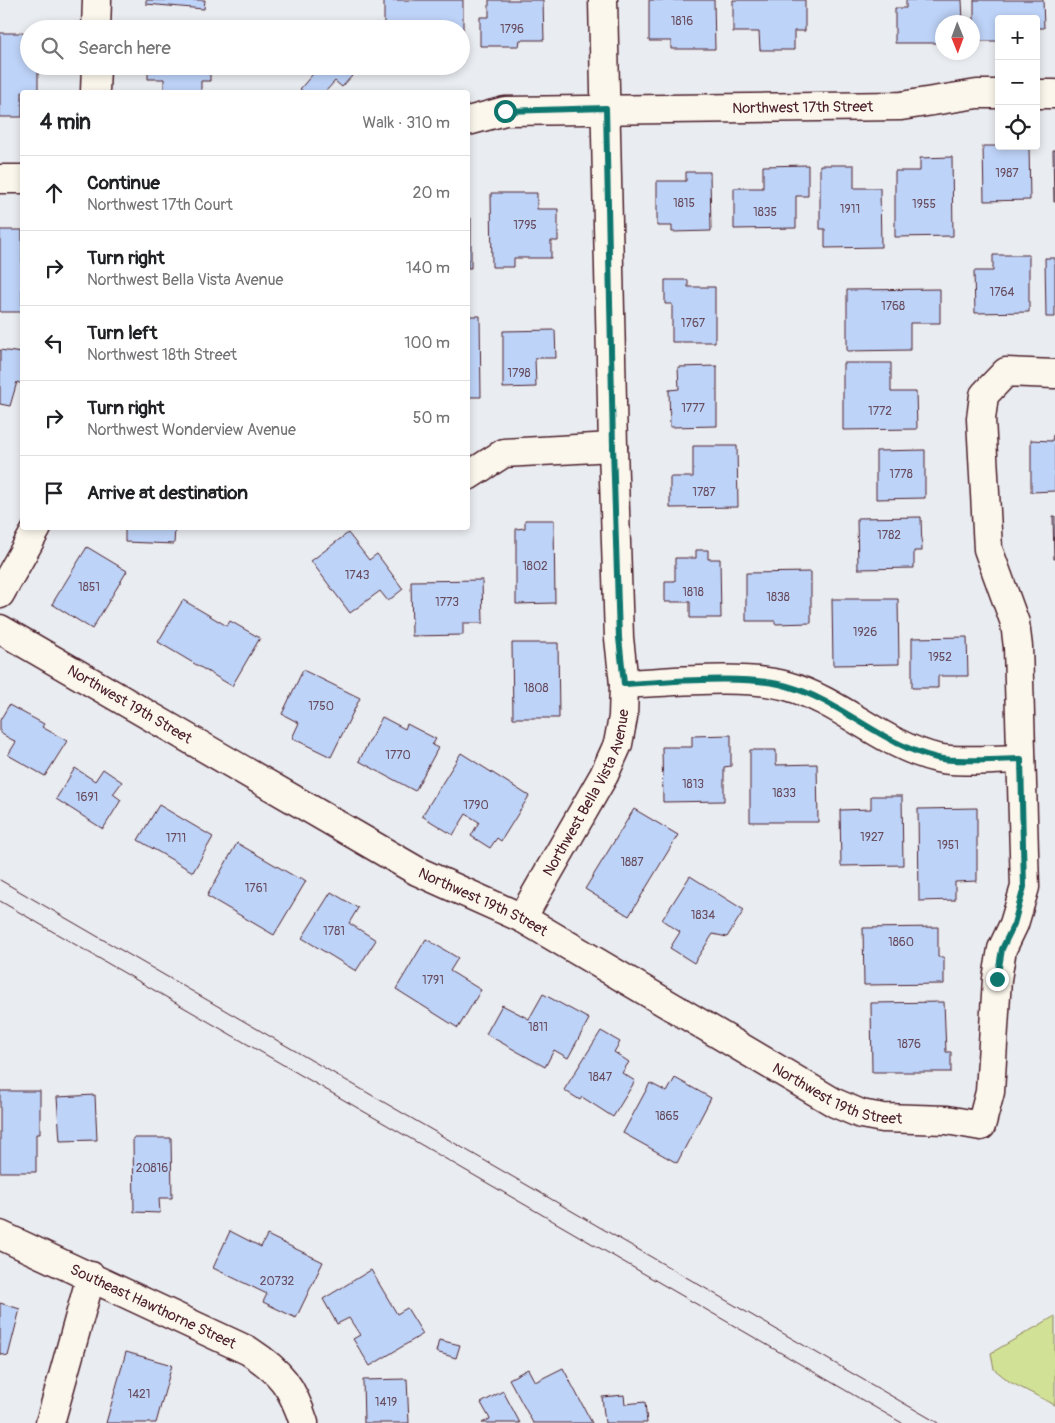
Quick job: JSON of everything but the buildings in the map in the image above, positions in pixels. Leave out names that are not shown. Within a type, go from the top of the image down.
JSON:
[{"type":"street","points":[[96,20],[97,0]]},
{"type":"street","name":"Northwest Bella Vista Avenue","points":[[522,918],[604,775],[618,744],[623,717],[624,684],[619,638],[613,447],[604,0]]},
{"type":"street","points":[[95,90],[96,75]]},
{"type":"street","name":"Northwest 17th Street","points":[[470,120],[505,111],[606,108],[901,106],[977,94],[995,94]]},
{"type":"street","points":[[1040,94],[1055,94]]},
{"type":"street","points":[[0,179],[20,179]]},
{"type":"street","points":[[624,684],[750,680],[785,685],[815,695],[872,730],[909,749],[939,759],[1021,759],[1018,647],[1015,623],[988,549],[981,418],[984,395],[1006,372],[1055,374]]},
{"type":"street","points":[[470,475],[504,453],[613,447]]},
{"type":"street","points":[[0,594],[36,530]]},
{"type":"street","name":"Northwest 19th Street","points":[[0,629],[417,870],[522,918],[835,1103],[861,1114],[883,1118],[948,1120],[981,1126],[990,1092],[997,979],[1002,949],[1014,924],[1024,887],[1021,759]]},
{"type":"street","name":"Southeast Hawthorne Street","points":[[0,1235],[248,1351],[272,1366],[295,1394],[304,1423]]},
{"type":"street","points":[[50,1423],[91,1276]]},
{"type":"green space","points":[[1055,1316],[1055,1405],[1010,1382],[994,1369],[991,1353]]},
{"type":"tram line","points":[[0,880],[938,1423]]},
{"type":"tram line","points":[[0,901],[902,1423]]},
{"type":"route","points":[[505,111],[606,108],[613,447],[619,638],[624,684],[750,680],[785,685],[815,695],[872,730],[909,749],[939,759],[1021,759],[1024,887],[1014,924],[1002,949],[997,979]]}]
